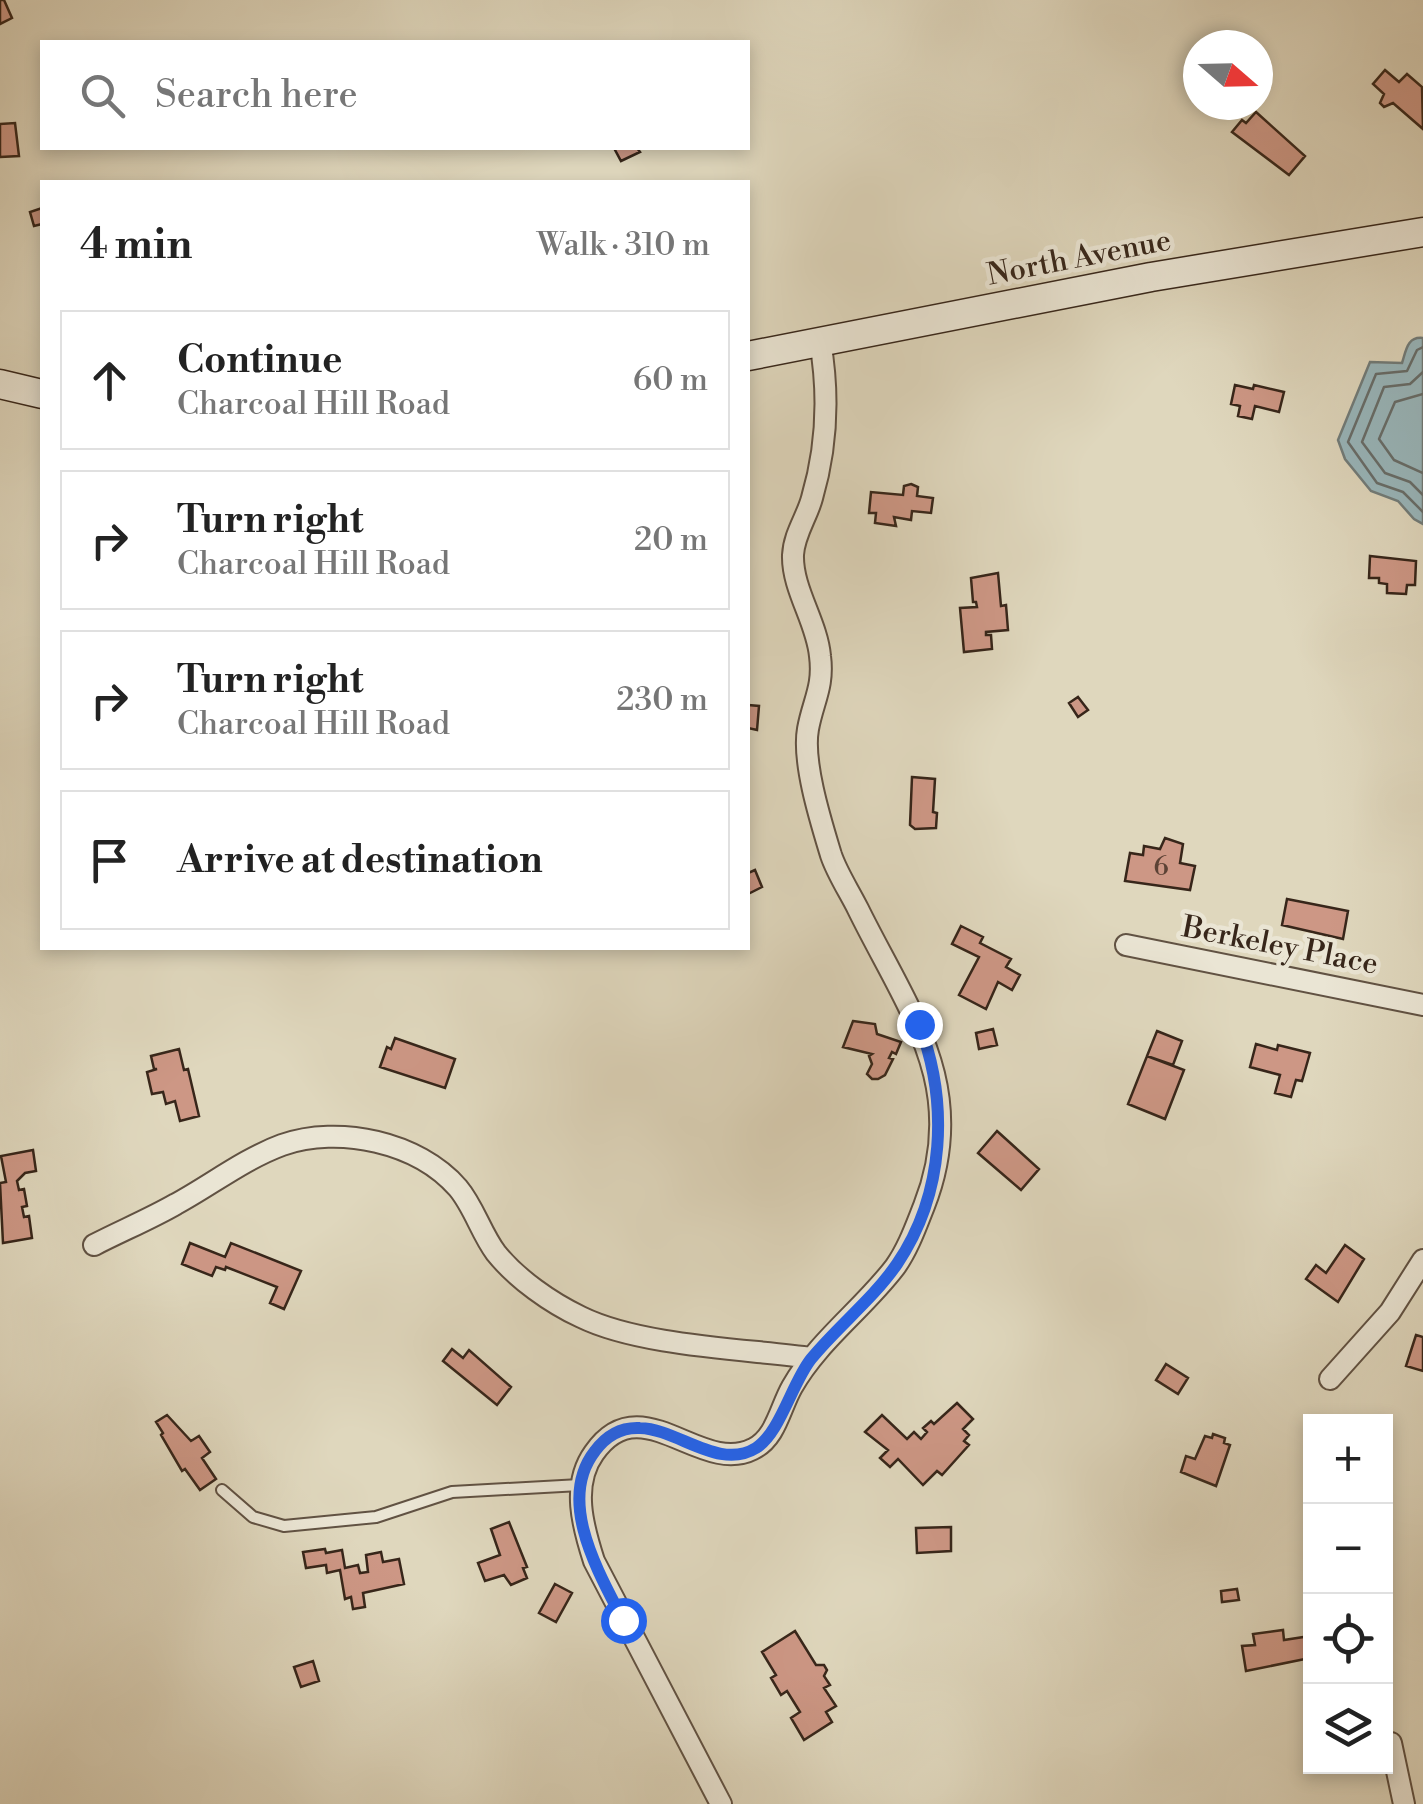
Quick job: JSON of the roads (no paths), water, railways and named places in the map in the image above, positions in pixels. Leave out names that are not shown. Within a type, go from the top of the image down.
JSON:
[{"type":"street","name":"North Avenue","points":[[750,356],[1151,277],[1423,232]]},
{"type":"street","points":[[721,1804],[594,1561],[584,1531],[580,1485],[584,1469],[602,1443],[627,1428],[655,1430],[724,1455],[755,1448],[767,1438],[792,1387],[812,1358],[897,1264],[926,1200],[939,1139],[932,1059],[919,1024],[832,858],[807,753],[808,728],[821,690],[822,672],[820,650],[793,556],[812,500],[823,448],[824,366],[820,341]]},
{"type":"street","points":[[0,384],[40,394]]},
{"type":"street","name":"Berkeley Place","points":[[1126,945],[1423,1005]]},
{"type":"street","points":[[94,1245],[284,1145],[316,1138],[359,1139],[408,1151],[434,1166],[458,1188],[496,1253],[536,1289],[578,1316],[624,1332],[812,1358]]},
{"type":"street","points":[[1330,1379],[1390,1312],[1423,1260]]},
{"type":"street","points":[[1393,1756],[1404,1804]]},
{"type":"lane","points":[[222,1490],[252,1518],[284,1526],[376,1517],[452,1492],[580,1485]]},
{"type":"water","points":[[1423,338],[1423,524],[1398,501],[1371,491],[1345,459],[1338,440],[1370,362],[1402,363],[1410,342]]}]
